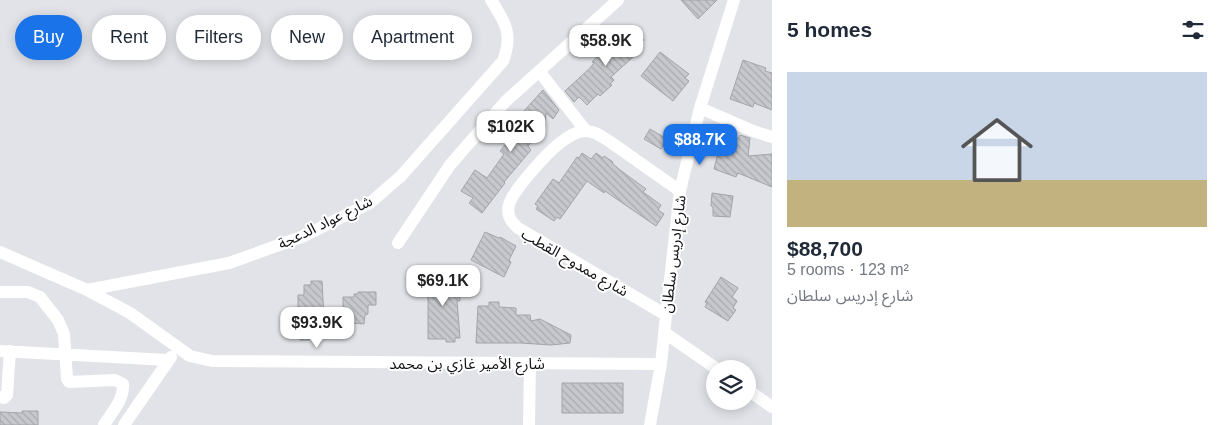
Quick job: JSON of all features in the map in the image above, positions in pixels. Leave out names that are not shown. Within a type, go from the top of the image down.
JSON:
[{"type":"street","name":"شارع عواد الدعجة","points":[[87,290],[228,263],[304,236],[370,203],[401,176],[503,61],[507,50],[508,34],[503,18],[491,0]]},
{"type":"street","points":[[398,243],[450,165],[506,101],[618,0]]},
{"type":"street","name":"شارع إدريس سلطان","points":[[650,425],[666,333],[666,315],[680,191],[700,108],[734,0]]},
{"type":"street","points":[[539,71],[586,131],[597,134],[608,141],[680,191]]},
{"type":"street","points":[[700,108],[752,131],[772,137]]},
{"type":"street","name":"شارع ممدوح القطب","points":[[586,131],[560,143],[521,185],[509,204],[508,213],[511,221],[518,228],[666,315]]},
{"type":"street","name":"شارع الأمير غازي بن محمد","points":[[0,252],[87,290],[130,313],[190,356],[212,361],[662,364]]},
{"type":"street","points":[[0,292],[28,292],[40,297],[58,320],[64,334],[67,379],[69,382],[114,380],[123,384],[121,398],[104,425]]},
{"type":"street","points":[[666,333],[706,361]]},
{"type":"street","points":[[124,425],[178,348]]},
{"type":"street","points":[[0,397],[4,398],[7,395],[5,351],[65,356],[168,360]]},
{"type":"street","points":[[529,425],[530,363]]},
{"type":"street","points":[[756,396],[772,407]]},
{"type":"building","points":[[681,0],[717,0],[698,19]]},
{"type":"building","points":[[630,27],[644,40],[640,44],[643,48],[611,77],[614,80],[610,84],[612,85],[600,96],[598,94],[587,105],[579,97],[574,102],[565,91],[590,68],[594,63],[592,62],[611,41],[613,44]]},
{"type":"building","points":[[660,52],[689,74],[685,78],[689,81],[673,101],[641,76]]},
{"type":"building","points":[[743,60],[766,68],[765,71],[772,73],[772,110],[754,103],[753,107],[730,99]]},
{"type":"building","points":[[543,90],[559,110],[553,119],[546,113],[545,127],[528,146],[531,150],[504,182],[482,213],[469,203],[473,198],[461,191],[475,170],[487,178],[504,154],[500,151],[527,117],[523,112]]},
{"type":"building","points":[[650,129],[667,139],[661,149],[644,139]]},
{"type":"building","points":[[723,134],[738,139],[740,135],[750,138],[748,156],[772,154],[772,187],[738,173],[736,177],[714,169]]},
{"type":"building","points":[[582,153],[591,159],[596,153],[603,158],[604,156],[646,189],[643,192],[661,205],[658,210],[664,214],[656,226],[587,181],[560,219],[557,217],[554,221],[536,209],[538,206],[535,204],[553,179],[559,183],[577,157],[579,158]]},
{"type":"building","points":[[712,193],[733,196],[730,217],[713,216],[713,207],[711,206]]},
{"type":"building","points":[[485,232],[500,237],[516,246],[504,277],[471,260]]},
{"type":"building","points":[[428,274],[459,275],[460,301],[457,301],[460,338],[455,338],[455,342],[446,342],[446,339],[428,339]]},
{"type":"building","points":[[721,277],[738,288],[732,297],[737,301],[733,308],[736,310],[728,321],[705,307],[707,303],[705,302]]},
{"type":"building","points":[[311,281],[322,281],[324,319],[343,319],[343,297],[354,297],[354,294],[358,294],[358,292],[376,292],[376,305],[368,305],[368,314],[365,315],[364,324],[351,323],[351,331],[333,331],[333,337],[309,337],[309,340],[300,340],[298,295],[304,295],[304,285],[311,285]]},
{"type":"building","points":[[489,302],[499,302],[499,307],[516,308],[516,315],[530,315],[531,321],[540,319],[571,335],[570,343],[551,345],[476,343],[478,306],[489,306]]},
{"type":"building","points":[[562,383],[623,383],[623,413],[562,413]]},
{"type":"building","points":[[22,411],[38,411],[38,425],[0,425],[0,412],[22,413]]}]
